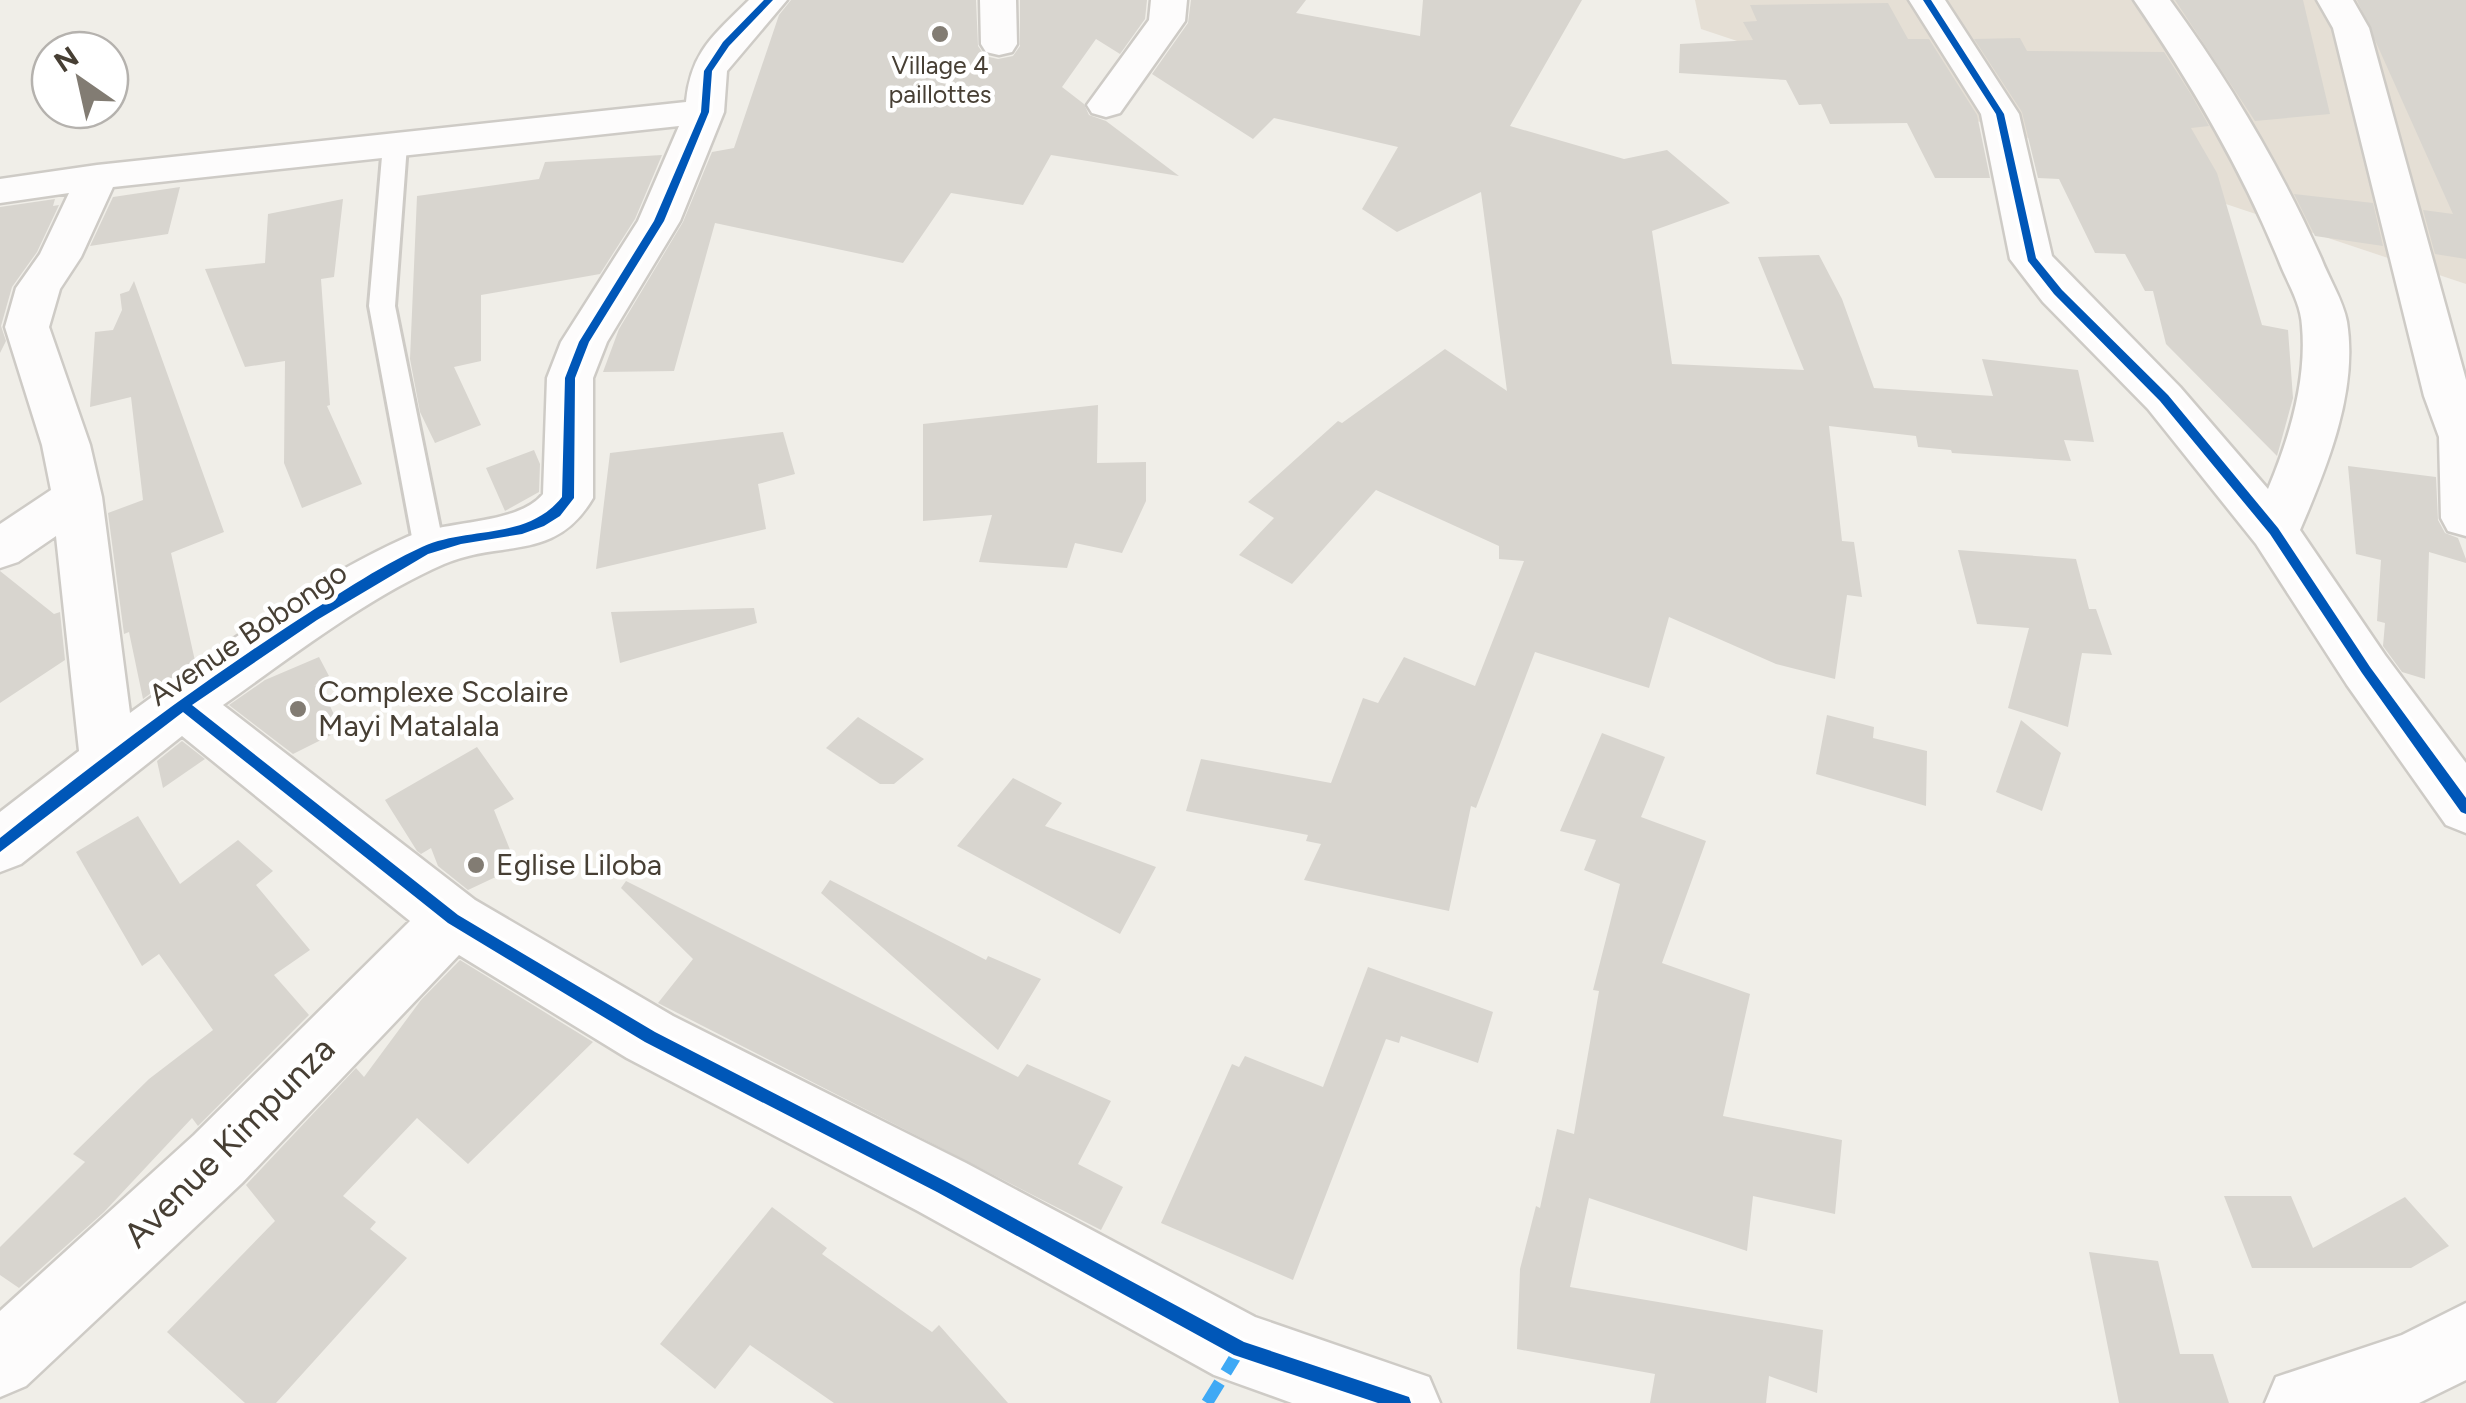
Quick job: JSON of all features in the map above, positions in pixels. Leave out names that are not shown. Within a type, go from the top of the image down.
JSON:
[{"type":"street","name":"Avenue Bobongo","points":[[0,846],[108,759],[311,615],[429,548],[540,523],[561,511],[568,498],[570,378],[584,342],[659,222],[705,112],[708,71],[726,44],[769,0]]},
{"type":"street","points":[[998,0],[999,44]]},
{"type":"street","points":[[1106,105],[1166,21],[1169,0]]},
{"type":"street","points":[[1927,0],[2000,114],[2031,259],[2058,292],[2164,398],[2274,531],[2366,670],[2466,808]]},
{"type":"street","points":[[2152,0],[2194,56],[2245,140],[2290,234],[2325,322],[2323,389],[2304,466],[2274,531]]},
{"type":"street","points":[[2335,0],[2351,28],[2462,437],[2466,518]]},
{"type":"street","points":[[0,191],[97,177],[705,112]]},
{"type":"street","points":[[97,177],[60,256],[38,288],[27,326],[66,444],[77,497],[108,759]]},
{"type":"street","points":[[0,549],[77,497]]},
{"type":"street","points":[[183,706],[453,919],[650,1038],[942,1187],[1240,1349],[1402,1403]]},
{"type":"street","name":"Avenue Kimpunza","points":[[0,1360],[218,1159],[453,919]]},
{"type":"street","points":[[2302,1403],[2417,1367],[2466,1339]]},
{"type":"lane","points":[[396,145],[382,306],[429,548]]},
{"type":"shaded area","points":[[1695,0],[2466,0],[2466,284],[1701,29]]},
{"type":"building","points":[[791,0],[976,0],[978,46],[985,56],[998,59],[1013,56],[1020,46],[1020,0],[1147,0],[1145,19],[1120,54],[1096,39],[1062,87],[1084,104],[1089,115],[1106,121],[1179,176],[1051,155],[1023,205],[951,193],[903,263],[715,223],[674,371],[603,372],[619,329],[683,222],[712,152],[734,148],[779,15]]},
{"type":"building","points":[[1191,0],[1306,0],[1296,13],[1420,36],[1423,0],[1582,0],[1510,126],[1624,159],[1667,150],[1730,203],[1652,231],[1672,364],[1804,370],[1758,257],[1819,255],[1842,299],[1874,388],[1993,396],[1982,359],[2078,370],[2094,442],[2064,440],[2071,461],[1952,453],[1918,447],[1916,436],[1829,426],[1842,541],[1854,542],[1862,597],[1847,595],[1835,679],[1776,664],[1669,617],[1649,688],[1535,652],[1476,808],[1471,806],[1449,911],[1304,880],[1321,844],[1306,841],[1308,835],[1186,811],[1201,759],[1331,783],[1363,698],[1378,703],[1404,657],[1475,686],[1524,561],[1499,559],[1499,546],[1376,490],[1292,584],[1239,555],[1274,518],[1248,502],[1338,421],[1342,423],[1445,349],[1507,391],[1481,192],[1397,232],[1362,209],[1398,147],[1274,118],[1253,139],[1152,74],[1188,23]]},
{"type":"building","points":[[2175,0],[2303,0],[2330,114],[2255,121]]},
{"type":"building","points":[[2357,0],[2466,0],[2466,259],[2435,254],[2423,210],[2453,214]]},
{"type":"building","points":[[1888,3],[1908,39],[1929,39],[1977,115],[1990,178],[1935,178],[1907,123],[1830,124],[1821,104],[1799,105],[1786,80],[1679,73],[1680,44],[1753,40],[1743,22],[1757,21],[1750,5]]},
{"type":"building","points":[[2020,38],[2027,51],[2164,52],[2192,96],[2209,126],[2191,128],[2217,173],[2262,325],[2288,330],[2293,398],[2277,456],[2166,344],[2153,291],[2145,291],[2125,254],[2095,253],[2059,179],[2038,178],[2022,112],[1974,39]]},
{"type":"building","points":[[662,155],[635,219],[600,274],[481,295],[481,361],[454,367],[481,425],[435,443],[420,412],[410,359],[417,196],[539,179],[545,162]]},
{"type":"building","points":[[180,187],[168,234],[90,246],[113,197]]},
{"type":"building","points":[[2294,194],[2373,203],[2383,246],[2315,236]]},
{"type":"building","points":[[55,199],[53,206],[59,205],[37,252],[12,287],[1,326],[6,341],[0,353],[0,207]]},
{"type":"building","points":[[343,199],[334,277],[321,279],[330,405],[327,406],[362,484],[302,508],[284,463],[285,361],[245,367],[205,269],[265,263],[268,214]]},
{"type":"building","points":[[134,281],[224,532],[171,553],[195,661],[143,699],[129,632],[124,634],[108,513],[143,500],[131,397],[90,407],[95,332],[113,330],[122,310],[120,294],[129,291]]},
{"type":"building","points":[[1098,405],[1097,463],[1146,462],[1146,501],[1122,553],[1075,543],[1067,568],[979,562],[992,515],[923,521],[923,424]]},
{"type":"building","points":[[783,432],[795,474],[758,484],[766,529],[596,569],[610,453]]},
{"type":"building","points":[[534,450],[540,464],[539,492],[505,511],[486,468]]},
{"type":"building","points":[[2348,466],[2436,477],[2438,520],[2445,533],[2458,538],[2466,559],[2466,563],[2429,552],[2425,679],[2402,672],[2383,646],[2385,623],[2377,621],[2381,560],[2356,554]]},
{"type":"building","points":[[1958,550],[2076,559],[2089,609],[2096,609],[2112,655],[2082,653],[2068,727],[2008,708],[2029,628],[1977,624]]},
{"type":"building","points":[[0,571],[54,614],[60,612],[65,660],[0,703]]},
{"type":"building","points":[[754,608],[757,623],[620,663],[611,612]]},
{"type":"building","name":"Complexe Scolaire Mayi Matalala","points":[[319,657],[329,676],[314,686],[320,684],[341,730],[293,754],[229,705],[265,680]]},
{"type":"building","points":[[1827,715],[1874,727],[1873,738],[1927,751],[1926,806],[1816,774]]},
{"type":"building","points":[[858,717],[924,759],[894,784],[880,784],[826,748]]},
{"type":"building","points":[[2021,720],[2061,753],[2042,811],[1996,792]]},
{"type":"building","points":[[1602,733],[1665,757],[1641,817],[1706,841],[1662,963],[1750,994],[1723,1116],[1842,1140],[1835,1214],[1753,1196],[1747,1251],[1589,1198],[1570,1287],[1823,1330],[1817,1393],[1769,1376],[1766,1403],[1650,1403],[1655,1374],[1517,1349],[1520,1269],[1536,1206],[1540,1208],[1557,1129],[1574,1134],[1599,991],[1593,990],[1620,884],[1584,870],[1596,840],[1560,831]]},
{"type":"building","points":[[182,741],[205,759],[163,788],[157,761]]},
{"type":"building","points":[[477,747],[514,799],[494,810],[517,867],[468,890],[438,866],[431,848],[421,854],[417,851],[385,800]]},
{"type":"building","points":[[1013,778],[1062,803],[1045,826],[1156,867],[1120,934],[957,846]]},
{"type":"building","points":[[138,816],[180,884],[238,840],[273,871],[256,885],[310,950],[274,975],[309,1015],[198,1126],[192,1118],[104,1212],[19,1288],[0,1275],[0,1247],[85,1162],[73,1154],[149,1079],[213,1030],[159,954],[142,966],[76,852]]},
{"type":"building","points":[[830,880],[986,960],[988,956],[1041,979],[998,1050],[821,893]]},
{"type":"building","points":[[626,881],[1018,1077],[1027,1064],[1111,1101],[1078,1164],[1123,1187],[1101,1230],[658,1003],[693,959],[621,888]]},
{"type":"building","points":[[460,960],[593,1042],[468,1164],[417,1118],[343,1196],[376,1222],[370,1229],[407,1258],[276,1403],[245,1403],[167,1332],[275,1221],[246,1185],[356,1068],[364,1077],[421,1000]]},
{"type":"building","points":[[1368,967],[1493,1012],[1478,1063],[1401,1036],[1399,1043],[1386,1039],[1293,1280],[1161,1223],[1232,1064],[1239,1067],[1245,1056],[1323,1087]]},
{"type":"building","points":[[2224,1196],[2291,1196],[2313,1248],[2405,1197],[2449,1246],[2411,1268],[2252,1268]]},
{"type":"building","points":[[772,1207],[827,1248],[822,1254],[932,1332],[939,1325],[1008,1403],[834,1403],[750,1345],[715,1389],[660,1344]]},
{"type":"building","points":[[2089,1252],[2158,1261],[2180,1354],[2213,1354],[2229,1403],[2119,1403]]},
{"type":"marked path","points":[[1207,1403],[1240,1349]]},
{"type":"cycle path","points":[[0,846],[205,689],[312,616],[424,551],[441,544],[522,530],[556,513],[568,498],[570,378],[584,342],[659,221],[705,112],[708,71],[726,44],[769,0]]},
{"type":"cycle path","points":[[1927,0],[2000,114],[2031,259],[2058,292],[2164,398],[2274,531],[2366,670],[2466,808]]},
{"type":"cycle path","points":[[183,705],[453,919],[650,1037],[942,1187],[1240,1349],[1403,1403]]},
{"type":"place","name":"Village 4 paillottes","points":[[940,34]]},
{"type":"place","name":"Complexe Scolaire Mayi Matalala","points":[[298,709]]},
{"type":"place","name":"Eglise Liloba","points":[[476,865]]}]
